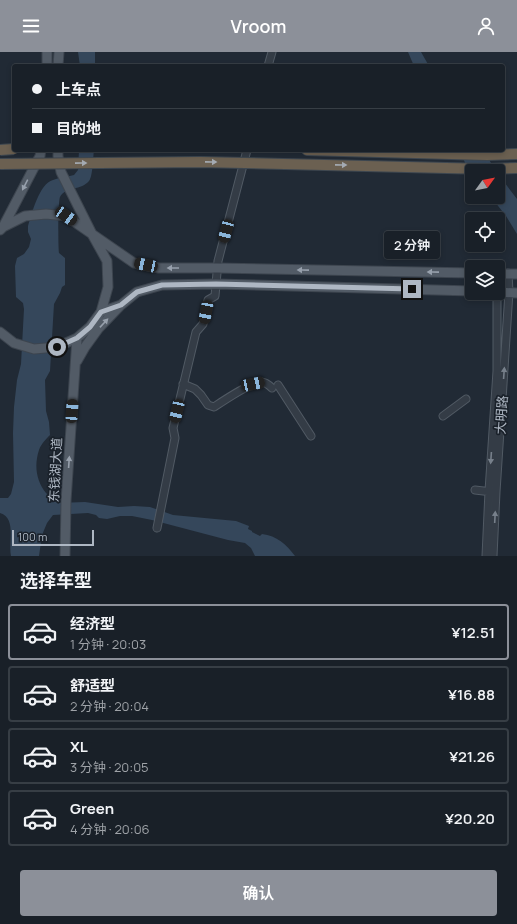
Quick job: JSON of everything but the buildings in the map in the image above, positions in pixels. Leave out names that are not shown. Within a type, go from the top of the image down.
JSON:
[{"type":"highway","points":[[0,150],[12,149]]},
{"type":"highway","points":[[379,152],[487,155],[517,154]]},
{"type":"highway","points":[[0,164],[200,162],[487,169],[517,168]]},
{"type":"main road","points":[[47,52],[47,64]]},
{"type":"main road","points":[[58,64],[59,52]]},
{"type":"main road","points":[[2,229],[41,152]]},
{"type":"main road","points":[[0,332],[14,343],[34,349],[57,347],[77,338],[90,327],[101,312],[108,287],[107,261],[61,172],[58,152]]},
{"type":"main road","points":[[2,229],[24,216],[46,214],[66,216],[134,262],[159,268],[465,273]]},
{"type":"main road","points":[[75,365],[94,335],[121,305],[137,292],[162,285],[216,284],[465,291]]},
{"type":"main road","points":[[101,312],[121,305]]},
{"type":"main road","name":"东钱湖大道","points":[[65,556],[66,501],[77,338]]},
{"type":"street","points":[[269,64],[272,52]]},
{"type":"street","points":[[158,525],[175,438],[173,428],[183,384],[196,332],[204,324],[208,300],[215,296],[217,268],[246,152]]},
{"type":"street","name":"大明路","points":[[486,556],[513,293],[506,274]]},
{"type":"street","name":"大明路","points":[[493,556],[492,492],[497,371],[498,300]]},
{"type":"street","points":[[183,384],[195,389],[202,395],[208,405],[214,407],[253,384],[262,382],[275,387],[311,436]]},
{"type":"street","points":[[443,416],[466,399]]},
{"type":"street","points":[[475,490],[492,492]]},
{"type":"water","points":[[78,52],[95,52],[95,64],[80,64]]},
{"type":"water","points":[[408,52],[421,52],[428,64],[413,64]]},
{"type":"water","points":[[79,152],[94,152],[93,166],[89,181],[82,186],[62,194],[59,200],[59,253],[65,258],[65,285],[62,287],[54,304],[50,371],[45,380],[46,411],[50,435],[40,448],[37,456],[36,467],[40,483],[49,496],[58,503],[85,502],[118,507],[150,507],[173,515],[236,521],[249,526],[248,529],[260,536],[262,534],[277,539],[285,544],[295,556],[255,556],[251,548],[245,543],[132,516],[120,516],[107,519],[99,518],[96,515],[88,513],[53,515],[47,523],[42,535],[39,556],[11,556],[10,525],[5,516],[0,513],[0,498],[8,498],[11,494],[14,482],[14,407],[17,380],[21,364],[24,309],[23,303],[16,297],[15,266],[17,258],[24,254],[29,247],[31,239],[28,232],[28,226],[40,193],[48,183],[58,178],[74,175],[78,170]]},
{"type":"water","points":[[461,152],[484,152],[492,164],[466,164]]},
{"type":"water","points":[[505,183],[517,199],[517,234],[505,215],[505,212],[503,212],[497,204],[505,204]]},
{"type":"route","points":[[57,347],[77,338],[90,327],[101,312],[121,305],[137,292],[162,285],[216,284],[412,289]]}]
